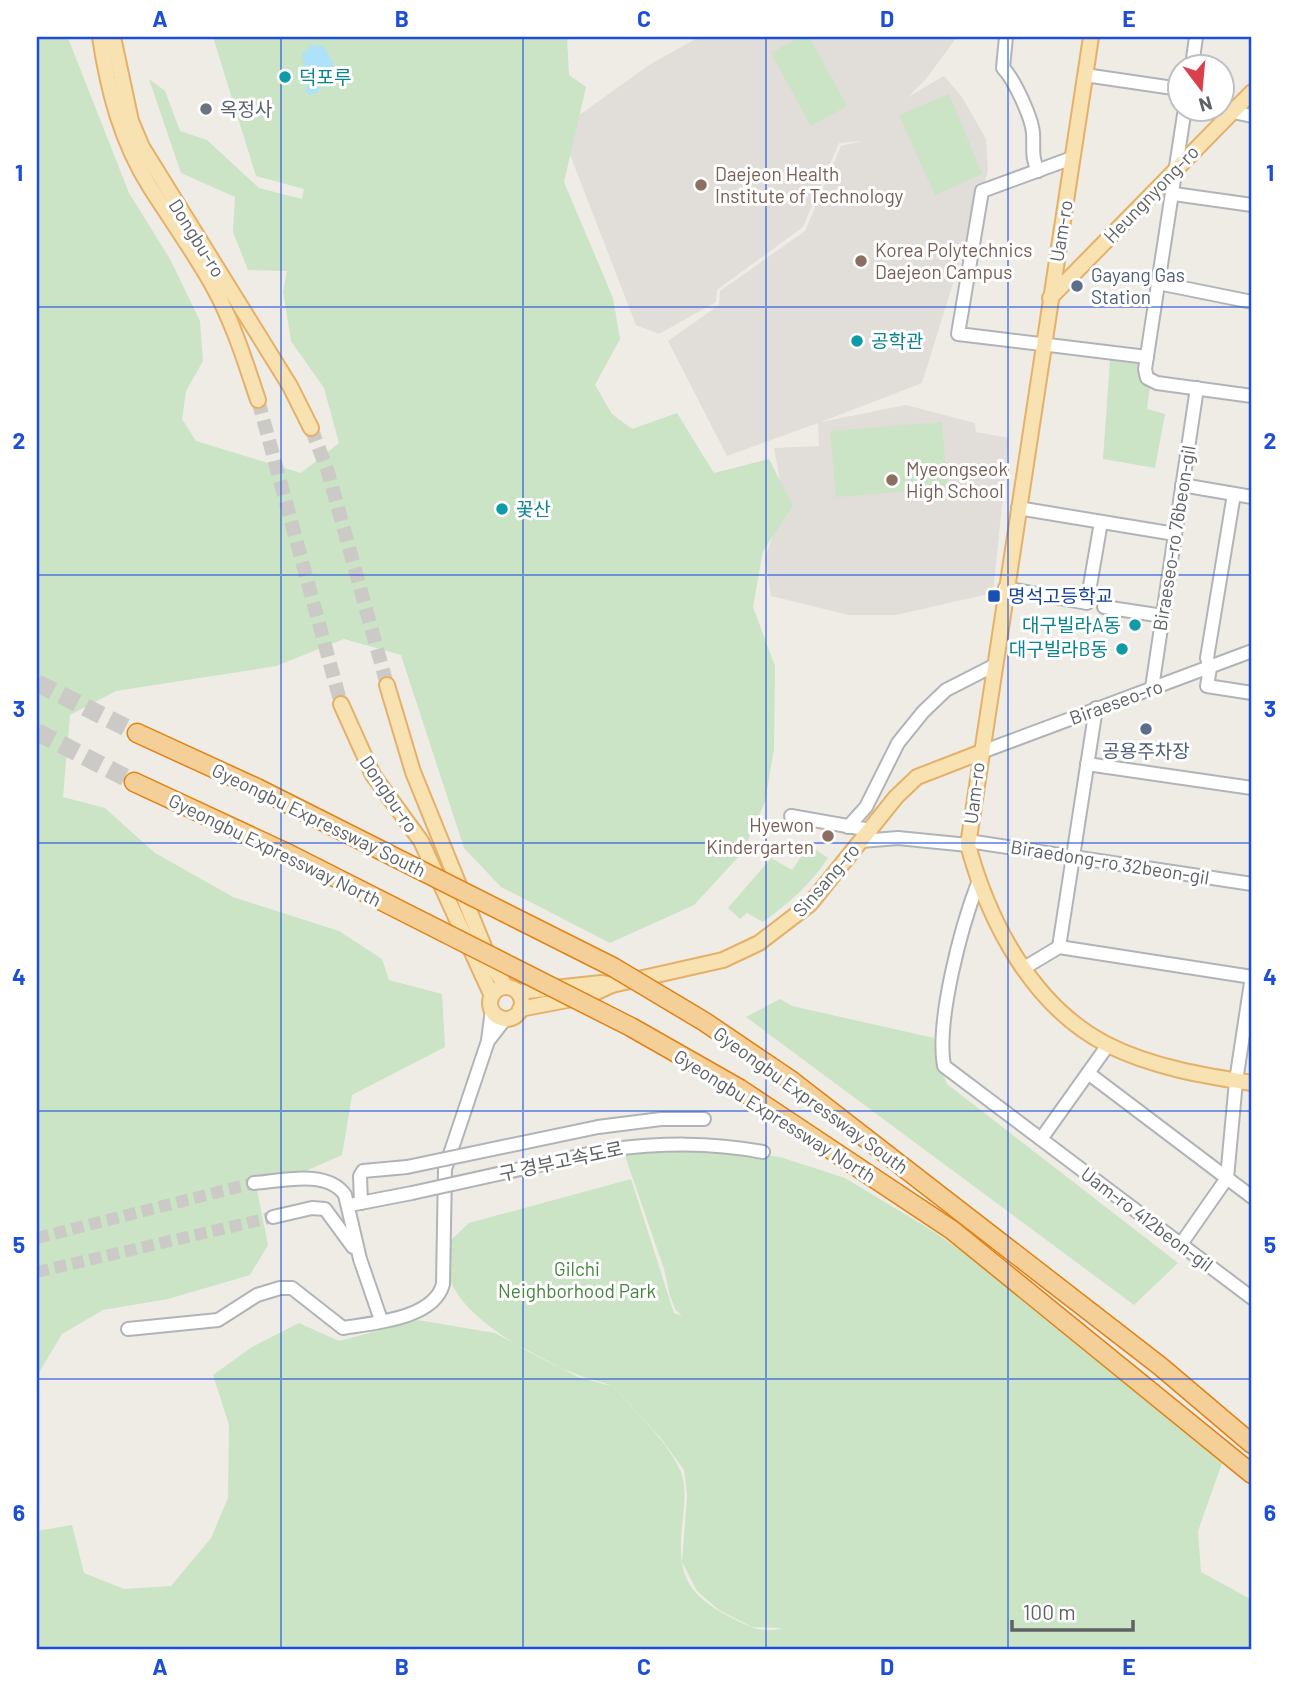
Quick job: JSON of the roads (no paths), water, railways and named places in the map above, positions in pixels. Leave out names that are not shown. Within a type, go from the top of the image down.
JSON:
[{"type":"highway","name":"Gyeongbu Expressway South","points":[[136,733],[257,788],[613,967],[705,1022],[792,1081],[1208,1406],[1252,1444]]},
{"type":"highway","name":"Gyeongbu Expressway North","points":[[134,782],[289,854],[631,1027],[740,1089],[952,1230],[1252,1474]]},
{"type":"highway","points":[[1208,1406],[1252,1438]]},
{"type":"main road","name":"Dongbu-ro","points":[[100,37],[106,74],[121,127],[150,187],[219,297],[240,345],[258,400]]},
{"type":"main road","name":"Dongbu-ro","points":[[113,37],[127,108],[142,147],[290,386],[311,428]]},
{"type":"main road","name":"Uam-ro","points":[[1091,37],[979,753],[968,843],[978,883],[1003,937],[1024,968],[1063,1014],[1108,1045],[1152,1062],[1252,1083]]},
{"type":"main road","name":"Heungnyong-ro","points":[[1236,110],[1252,92]]},
{"type":"main road","name":"Heungnyong-ro","points":[[1050,298],[1176,167],[1224,122]]},
{"type":"main road","name":"Dongbu-ro","points":[[387,685],[413,772],[491,964],[512,990]]},
{"type":"main road","name":"Dongbu-ro","points":[[341,704],[373,775],[421,841],[492,1002]]},
{"type":"main road","name":"Sinsang-ro","points":[[612,985],[723,960],[759,943],[810,904],[896,797],[917,777],[979,753]]},
{"type":"main road","points":[[512,990],[522,1001],[520,1009],[514,1016],[498,1016],[492,1002],[512,990],[601,982],[612,985]]},
{"type":"main road","points":[[520,1009],[596,994],[612,985]]},
{"type":"street","points":[[1006,37],[1003,68],[1011,76],[1033,131],[1032,159],[1038,171]]},
{"type":"street","points":[[1085,75],[1166,87]]},
{"type":"street","points":[[1183,122],[1147,357],[1147,378],[1252,396]]},
{"type":"street","points":[[1072,158],[982,191],[958,334],[1147,357]]},
{"type":"street","points":[[1174,194],[1252,205]]},
{"type":"street","points":[[1158,283],[1252,302]]},
{"type":"street","name":"Biraeseo-ro 76beon-gil","points":[[1152,688],[1197,388]]},
{"type":"street","points":[[1182,485],[1252,497]]},
{"type":"street","points":[[1234,494],[1207,658],[1210,668],[1207,686],[1252,693]]},
{"type":"street","points":[[1017,508],[1175,534]]},
{"type":"street","points":[[1005,588],[1087,603],[1101,522]]},
{"type":"street","points":[[1104,607],[1163,616]]},
{"type":"street","name":"Biraeseo-ro","points":[[979,753],[1252,651]]},
{"type":"street","points":[[848,827],[866,807],[898,743],[923,712],[955,684],[993,666]]},
{"type":"street","points":[[1059,947],[1096,708]]},
{"type":"street","points":[[1087,764],[1252,789]]},
{"type":"street","name":"Biraedong-ro 32beon-gil","points":[[792,816],[848,827],[865,835],[968,843],[1252,884]]},
{"type":"street","name":"Uam-ro 412beon-gil","points":[[978,883],[970,905],[948,999],[940,1047],[944,1066],[1252,1298]]},
{"type":"street","points":[[1024,968],[1059,947],[1252,977],[1236,1081],[1227,1178],[1181,1244]]},
{"type":"street","points":[[128,1329],[218,1320],[257,1295],[280,1288],[292,1288],[342,1328],[418,1310],[440,1294],[445,1169],[488,1041],[492,1002]]},
{"type":"street","points":[[488,1041],[506,1018]]},
{"type":"street","points":[[1041,1139],[1108,1045]]},
{"type":"street","points":[[1088,1073],[1252,1197]]},
{"type":"street","name":"구 경부고속도로","points":[[704,1119],[661,1119],[598,1126],[407,1167],[363,1171],[354,1205],[606,1150],[673,1142],[719,1144],[763,1152]]},
{"type":"street","points":[[254,1183],[324,1179],[339,1186],[354,1205],[360,1259]]},
{"type":"street","points":[[273,1217],[312,1208],[325,1209],[341,1226],[360,1259],[381,1320]]},
{"type":"water","points":[[312,45],[323,46],[334,64],[317,93],[309,95],[306,91],[307,78],[302,54]]},
{"type":"tunnel","points":[[258,400],[341,704]]},
{"type":"tunnel","points":[[311,428],[328,472],[387,685]]},
{"type":"tunnel","points":[[37,683],[137,733]]},
{"type":"tunnel","points":[[37,732],[134,782]]},
{"type":"tunnel","points":[[37,1238],[254,1183]]},
{"type":"tunnel","points":[[37,1272],[273,1217]]},
{"type":"place","name":"덕포루","points":[[285,77]]},
{"type":"place","name":"옥정사","points":[[206,109]]},
{"type":"place","name":"Daejeon Health Institute of Technology","points":[[701,185]]},
{"type":"place","name":"Korea Polytechnics Daejeon Campus","points":[[861,261]]},
{"type":"place","name":"Gayang Gas Station","points":[[1077,286]]},
{"type":"place","name":"공학관","points":[[857,341]]},
{"type":"place","name":"Myeongseok High School","points":[[892,480]]},
{"type":"place","name":"꽃산","points":[[502,509]]},
{"type":"place","name":"명석고등학교","points":[[994,596]]},
{"type":"place","name":"대구빌라A동","points":[[1135,625]]},
{"type":"place","name":"대구빌라B동","points":[[1122,649]]},
{"type":"place","name":"공용주차장","points":[[1146,729]]},
{"type":"place","name":"Hyewon Kindergarten","points":[[828,836]]},
{"type":"park label","name":"Gilchi Neighborhood Park","points":[[577,1280]]}]
